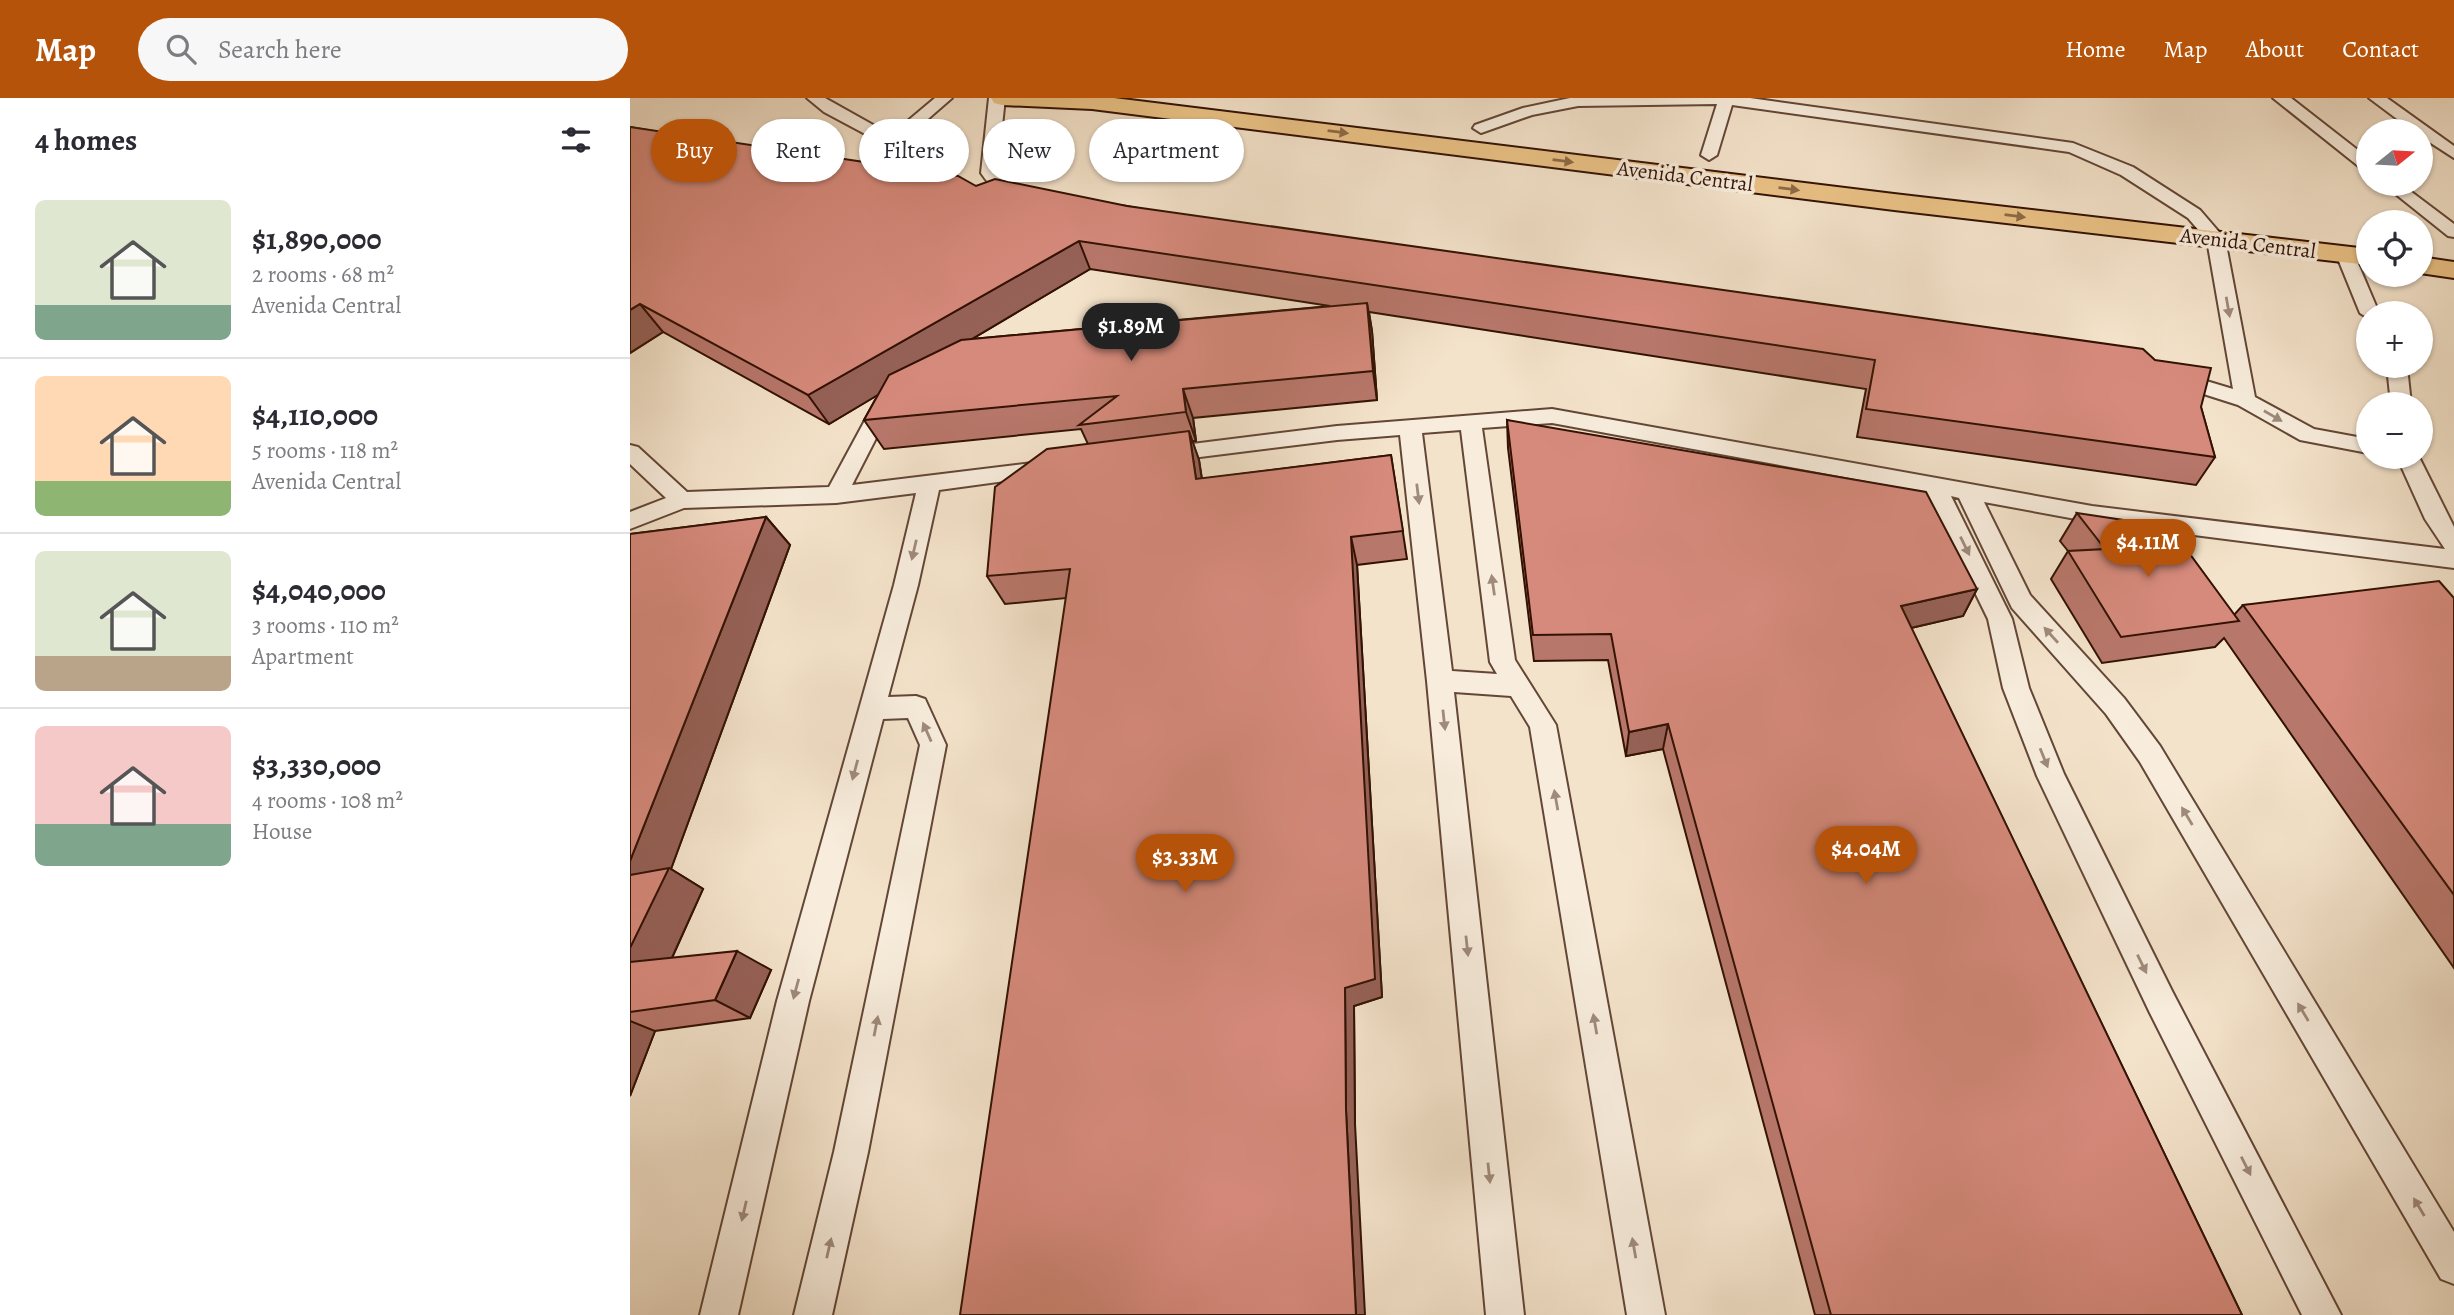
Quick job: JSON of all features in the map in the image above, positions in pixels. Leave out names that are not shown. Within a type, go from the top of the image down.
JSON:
[{"type":"highway","name":"Avenida Central","points":[[1000,98],[1092,102],[1867,199],[2356,256]]},
{"type":"highway","name":"Avenida Central","points":[[1237,98],[1602,142]]},
{"type":"highway","name":"Avenida Central","points":[[1682,152],[1737,159]]},
{"type":"highway","name":"Avenida Central","points":[[2097,202],[2356,234]]},
{"type":"highway","points":[[2433,243],[2454,246]]},
{"type":"highway","points":[[2433,267],[2454,270]]},
{"type":"lane","points":[[816,98],[859,124]]},
{"type":"lane","points":[[919,119],[944,98]]},
{"type":"lane","points":[[1000,98],[989,173],[999,187],[1018,194],[1045,197]]},
{"type":"lane","points":[[1481,128],[1528,111],[1578,101],[1726,98],[2073,148],[2127,171],[2194,214],[2216,239],[2245,400]]},
{"type":"lane","points":[[1709,155],[1726,98]]},
{"type":"lane","points":[[2281,98],[2356,154]]},
{"type":"lane","points":[[2377,98],[2452,151]]},
{"type":"lane","points":[[2433,152],[2452,151]]},
{"type":"lane","points":[[2407,196],[2454,232]]},
{"type":"lane","points":[[2159,373],[2245,400],[2308,435],[2356,444]]},
{"type":"lane","points":[[836,495],[883,405],[908,392]]},
{"type":"lane","points":[[1133,458],[1410,426],[1552,416],[2092,514],[2454,559]]},
{"type":"lane","points":[[1471,422],[1503,662],[1543,725],[1646,1315]]},
{"type":"lane","points":[[1410,426],[1440,681],[1505,1315]]},
{"type":"lane","points":[[630,452],[682,500]]},
{"type":"lane","points":[[630,521],[682,500],[836,495],[1065,466]]},
{"type":"lane","points":[[2413,469],[2436,519],[2454,545]]},
{"type":"lane","points":[[719,1315],[793,1001],[906,584],[929,483]]},
{"type":"lane","points":[[1934,485],[2010,610],[2115,706],[2150,754],[2454,1266]]},
{"type":"lane","points":[[1967,491],[2010,610],[2016,688],[2052,776],[2161,1002],[2322,1315]]},
{"type":"lane","points":[[1440,681],[1519,687]]},
{"type":"lane","points":[[813,1315],[851,1152],[933,745],[916,707],[871,709]]},
{"type":"building","points":[[630,127],[651,130],[651,182],[737,182],[737,143],[751,145],[751,182],[845,182],[845,159],[859,161],[859,182],[969,182],[976,186],[987,182],[1010,182],[1127,206],[2143,349],[2155,360],[2211,368],[2201,407],[2215,457],[1866,409],[1875,360],[1079,241],[808,395],[640,304],[630,310]]},
{"type":"building","points":[[1367,303],[1373,371],[1183,389],[1186,412],[1079,425],[1117,396],[864,420],[889,375],[961,340]]},
{"type":"building","points":[[1507,420],[1926,492],[1977,589],[1901,606],[2242,1315],[1831,1315],[1668,724],[1629,732],[1611,634],[1533,635]]},
{"type":"building","points":[[1189,431],[1196,479],[1391,455],[1403,531],[1351,537],[1375,979],[1345,988],[1346,1110],[1356,1315],[960,1315],[1070,569],[987,576],[995,487],[1047,449]]},
{"type":"building","points":[[2077,513],[2170,527],[2239,621],[2121,637],[2068,551],[2105,549]]},
{"type":"building","points":[[766,517],[630,861],[630,534]]},
{"type":"building","points":[[2439,581],[2454,598],[2454,895],[2243,605]]},
{"type":"building","points":[[669,868],[630,948],[630,875]]},
{"type":"building","points":[[737,951],[715,1000],[630,1012],[630,962]]}]
